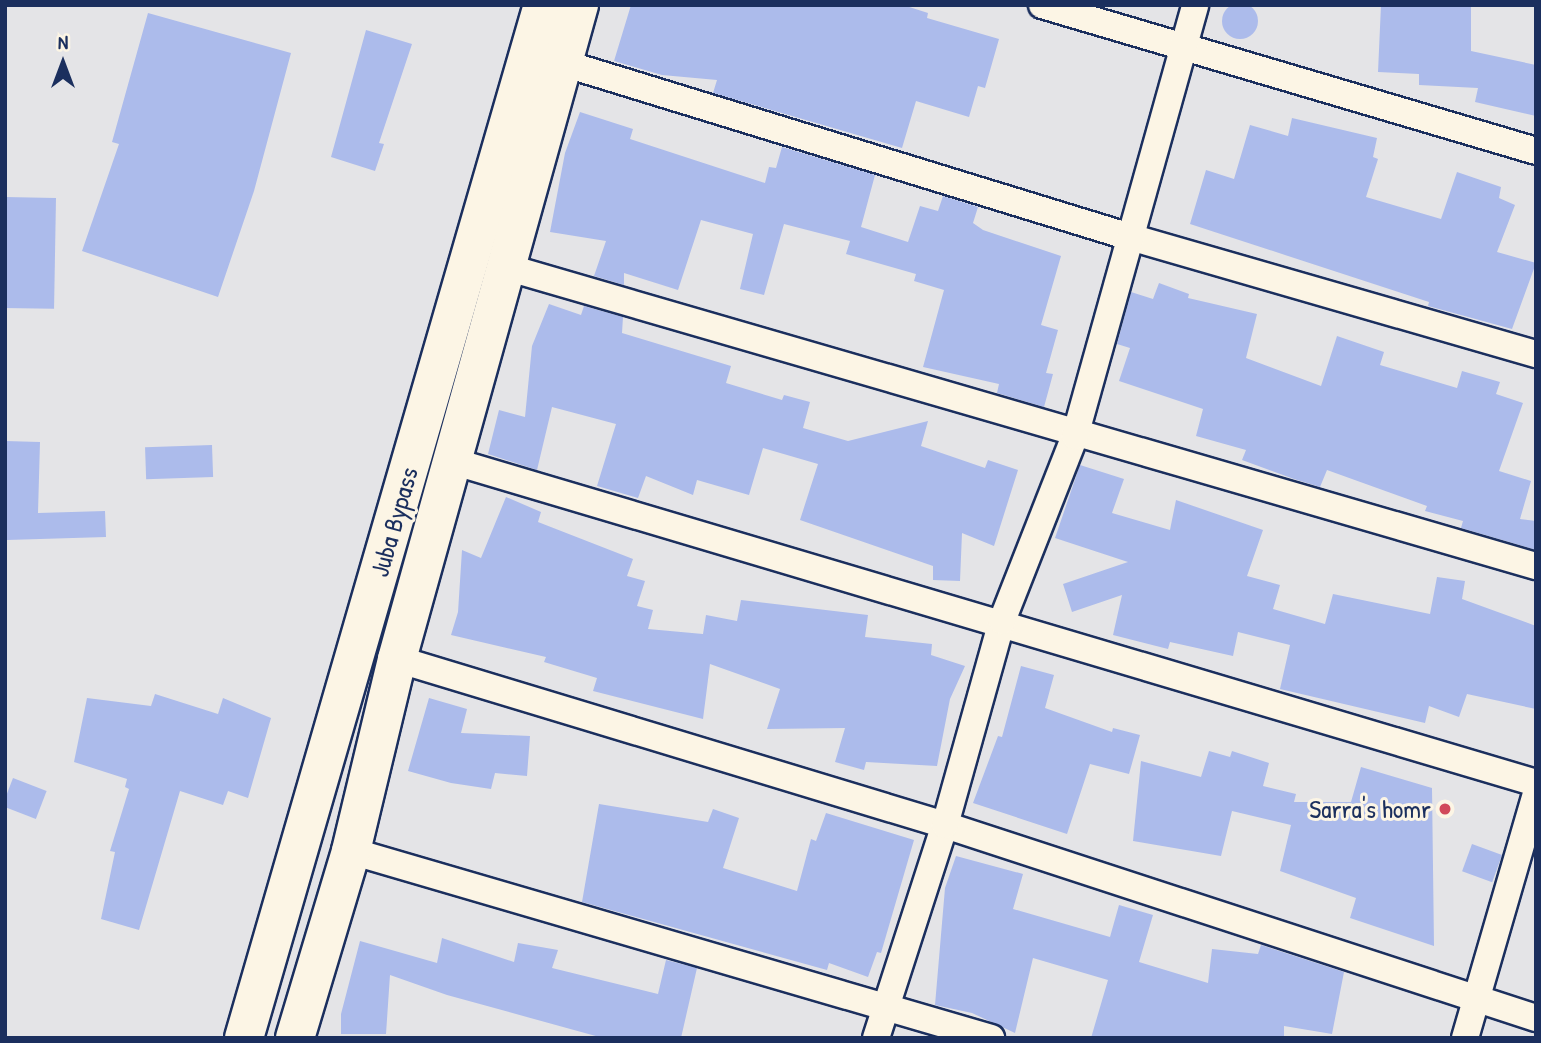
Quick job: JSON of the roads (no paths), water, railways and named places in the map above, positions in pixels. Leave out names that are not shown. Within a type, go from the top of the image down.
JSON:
[{"type":"main road","name":"Juba Bypass","points":[[244,1038],[543,5]]},
{"type":"main road","name":"Juba Bypass","points":[[295,1038],[351,850],[397,659],[579,5]]},
{"type":"street","points":[[1042,5],[1536,151]]},
{"type":"street","points":[[876,1038],[945,825],[1002,621],[1074,436],[1195,5]]},
{"type":"street","points":[[563,63],[1130,237],[1536,354]]},
{"type":"street","points":[[506,267],[1074,436],[1536,566]]},
{"type":"street","points":[[452,461],[1002,621],[1536,783]]},
{"type":"street","points":[[397,659],[945,825],[1476,1001],[1536,1018]]},
{"type":"street","points":[[1465,1038],[1536,793]]},
{"type":"street","points":[[351,850],[991,1038]]},
{"type":"place","name":"Sarra's homr","points":[[1445,809]]}]
